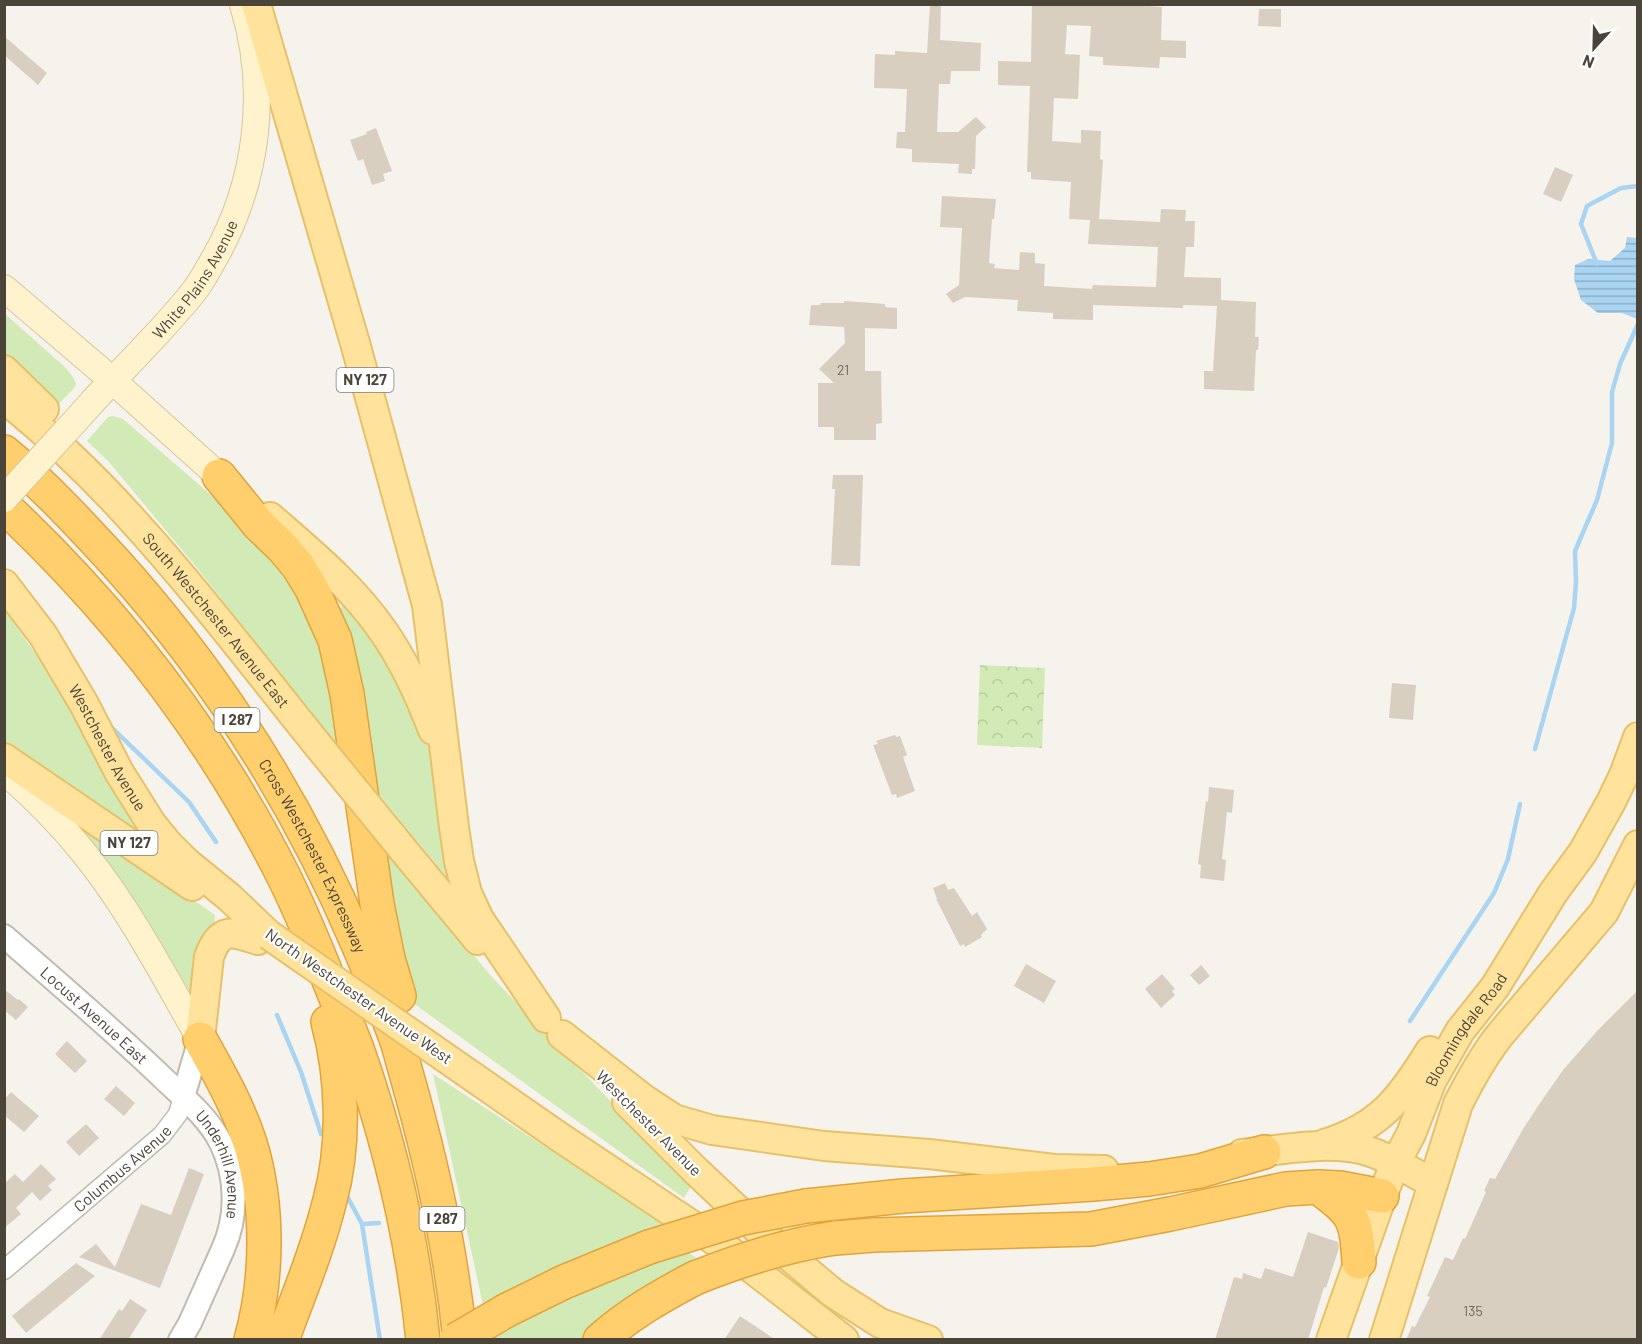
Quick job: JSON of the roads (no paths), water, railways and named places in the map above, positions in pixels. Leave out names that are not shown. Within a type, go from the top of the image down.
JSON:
[{"type":"highway","name":"Cross Westchester Expressway","points":[[4,452],[56,499],[167,623],[233,713],[264,761],[320,860],[366,962],[398,1043],[424,1137],[448,1246],[458,1340]]},
{"type":"highway","points":[[219,476],[297,566],[312,589],[335,640],[347,694],[377,904],[388,959],[397,985],[424,1137]]},
{"type":"highway","name":"Cross Westchester Expressway","points":[[4,506],[64,565],[136,648],[200,735],[257,828],[284,878],[307,926],[355,1045],[372,1096],[400,1202],[423,1340]]},
{"type":"highway","points":[[257,828],[281,899],[320,994],[337,1060],[340,1102],[338,1155],[331,1199],[282,1340]]},
{"type":"highway","points":[[200,1039],[230,1094],[250,1143],[260,1186],[263,1262],[260,1299],[251,1340]]},
{"type":"highway","points":[[458,1340],[507,1310],[564,1282],[649,1247],[743,1218],[806,1206],[903,1196],[1149,1179],[1200,1171],[1264,1152]]},
{"type":"highway","points":[[1318,1187],[1344,1206],[1352,1218],[1357,1232],[1359,1262]]},
{"type":"highway","points":[[600,1340],[616,1325],[695,1278],[770,1252],[835,1238],[1091,1229],[1258,1194],[1318,1187],[1340,1188],[1382,1197]]},
{"type":"main road","name":"White Plains Avenue","points":[[4,500],[196,289],[224,242],[246,182],[255,136],[256,61],[243,4]]},
{"type":"main road","name":"NY 127","points":[[256,4],[352,332],[427,605],[445,763],[459,861],[468,893],[479,919],[554,1027]]},
{"type":"main road","points":[[4,288],[112,380],[219,476],[301,543],[343,583],[384,632],[414,686],[445,763]]},
{"type":"main road","points":[[4,370],[36,400],[97,466],[160,551]]},
{"type":"main road","name":"South Westchester Avenue East","points":[[4,398],[37,425],[91,476],[160,551],[410,858]]},
{"type":"main road","name":"Westchester Avenue","points":[[4,584],[43,635],[150,823],[186,862],[229,897],[259,930]]},
{"type":"main road","name":"Bloomingdale Road","points":[[1331,1340],[1382,1197],[1395,1164],[1411,1134],[1432,1080],[1460,1031],[1495,987],[1553,893],[1583,852],[1611,802],[1633,776],[1638,737]]},
{"type":"main road","name":"NY 127","points":[[4,758],[230,913],[259,930]]},
{"type":"main road","points":[[4,771],[67,833],[116,896],[200,1039]]},
{"type":"main road","name":"Bloomingdale Road","points":[[1384,1340],[1458,1104],[1483,1058],[1499,1036],[1604,912],[1638,845]]},
{"type":"main road","name":"Westchester Avenue","points":[[410,858],[554,1027],[696,1171],[756,1227],[833,1293],[880,1323],[921,1338]]},
{"type":"main road","points":[[1604,912],[1638,868]]},
{"type":"main road","points":[[1313,1146],[1340,1138],[1368,1125],[1390,1107],[1482,978],[1553,893]]},
{"type":"main road","points":[[200,1039],[209,957],[213,946],[218,938],[225,934],[259,930]]},
{"type":"main road","name":"North Westchester Avenue West","points":[[259,930],[558,1136],[723,1246],[844,1340]]},
{"type":"main road","points":[[554,1027],[645,1100],[674,1119],[712,1130],[824,1146],[1095,1171],[1151,1167],[1190,1159],[1292,1147],[1353,1149],[1368,1151],[1395,1164],[1429,1196]]},
{"type":"main road","points":[[1382,1197],[1429,1196]]},
{"type":"street","name":"Locust Avenue East","points":[[4,936],[183,1097]]},
{"type":"street","name":"Columbus Avenue","points":[[4,1270],[162,1135],[178,1114],[200,1039]]},
{"type":"street","name":"Underhill Avenue","points":[[180,1340],[229,1237],[233,1205],[233,1184],[229,1165],[220,1143],[208,1122],[183,1097]]},
{"type":"water","points":[[1627,237],[1637,238],[1637,319],[1622,313],[1598,313],[1581,300],[1574,279],[1575,265],[1588,259],[1610,261],[1625,248]]},
{"type":"waterway","points":[[1597,264],[1581,224],[1587,206],[1621,188],[1638,186]]},
{"type":"waterway","points":[[1535,749],[1574,608],[1575,551],[1597,500],[1612,443],[1612,392],[1620,364],[1638,324]]},
{"type":"waterway","points":[[109,725],[189,802],[216,842]]},
{"type":"waterway","points":[[1410,1021],[1494,893],[1508,859],[1520,804]]},
{"type":"waterway","points":[[277,1015],[301,1072],[321,1134]]},
{"type":"waterway","points":[[347,1196],[362,1224],[380,1340]]},
{"type":"waterway","points":[[362,1224],[379,1223]]}]
